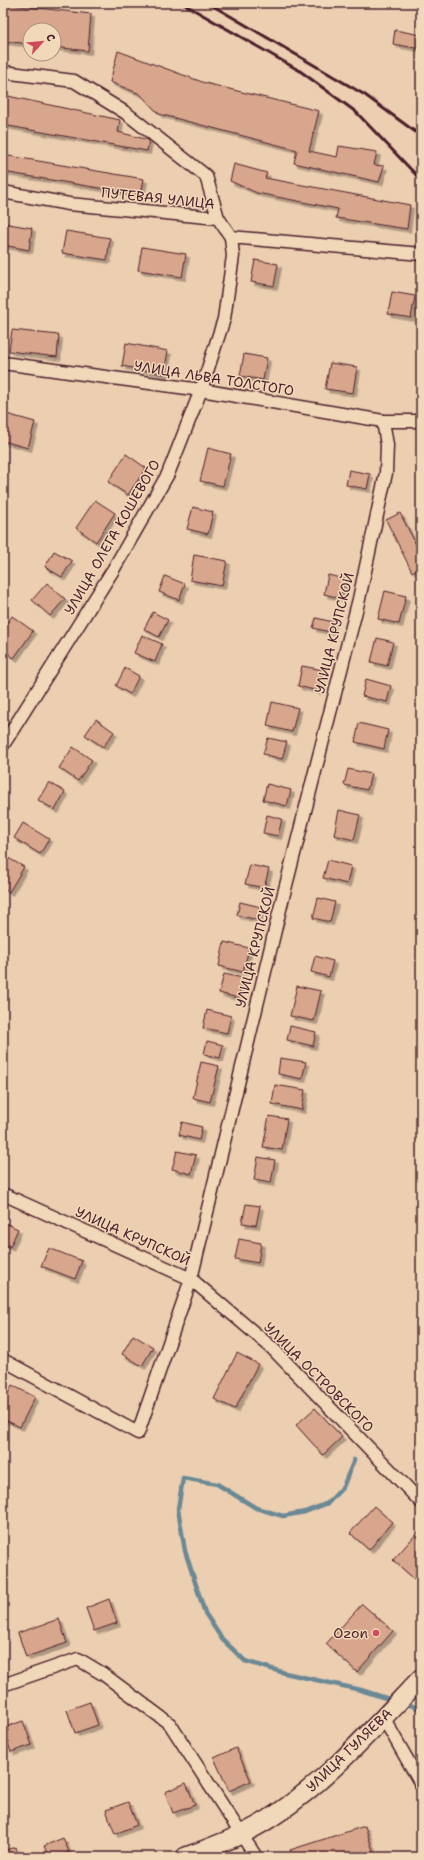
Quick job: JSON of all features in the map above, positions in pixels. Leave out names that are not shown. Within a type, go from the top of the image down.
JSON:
[{"type":"main road","name":"УЛИЦА ГУЛЯЕВА","points":[[185,1857],[242,1834],[278,1814],[310,1789],[351,1752],[421,1678]]},
{"type":"street","points":[[3,72],[74,81],[126,113],[206,176],[218,218]]},
{"type":"street","name":"ПУТЕВАЯ УЛИЦА","points":[[3,192],[69,204],[218,218],[231,237]]},
{"type":"street","points":[[231,237],[421,254]]},
{"type":"street","name":"УЛИЦА ОЛЕГА КОШЕВОГО","points":[[3,745],[113,570],[168,474],[201,390],[224,320],[233,256],[231,237]]},
{"type":"street","name":"УЛИЦА ЛЬВА ТОЛСТОГО","points":[[3,363],[201,390],[383,421],[421,421]]},
{"type":"street","name":"УЛИЦА КРУПСКОЙ","points":[[3,1194],[191,1279],[282,901],[359,599],[386,473],[387,445],[383,421]]},
{"type":"street","points":[[3,1360],[138,1433],[191,1279]]},
{"type":"street","name":"УЛИЦА ОСТРОВСКОГО","points":[[191,1279],[271,1347],[421,1502]]},
{"type":"street","points":[[3,1685],[78,1659],[103,1674],[170,1724],[256,1857]]},
{"type":"street","points":[[383,1718],[421,1784]]},
{"type":"building","points":[[3,4],[91,14],[88,51],[62,48],[62,22],[22,22],[22,43],[3,41]]},
{"type":"building","points":[[395,30],[421,35],[421,49],[393,44]]},
{"type":"building","points":[[118,51],[205,83],[319,111],[309,151],[337,157],[339,146],[377,152],[374,165],[384,166],[379,182],[294,163],[297,150],[159,114],[140,94],[110,82]]},
{"type":"building","points":[[3,95],[120,120],[118,132],[149,140],[147,151],[3,125]]},
{"type":"building","points":[[3,155],[144,179],[141,195],[3,172]]},
{"type":"building","points":[[234,164],[267,173],[265,178],[410,205],[407,229],[336,218],[338,209],[257,193],[230,181]]},
{"type":"building","points":[[3,223],[32,228],[29,250],[3,245]]},
{"type":"building","points":[[66,231],[110,238],[107,260],[62,253]]},
{"type":"building","points":[[142,247],[186,254],[182,277],[138,270]]},
{"type":"building","points":[[255,260],[278,264],[274,286],[251,282]]},
{"type":"building","points":[[392,292],[415,296],[411,318],[388,314]]},
{"type":"building","points":[[12,330],[59,335],[57,357],[9,351]]},
{"type":"building","points":[[126,343],[168,351],[164,374],[122,366]]},
{"type":"building","points":[[244,354],[267,358],[263,380],[240,376]]},
{"type":"building","points":[[330,363],[357,367],[353,393],[325,389]]},
{"type":"building","points":[[3,413],[35,422],[28,448],[3,441]]},
{"type":"building","points":[[208,448],[231,454],[223,486],[200,481]]},
{"type":"building","points":[[126,454],[146,468],[128,495],[108,482]]},
{"type":"building","points":[[349,470],[370,474],[367,489],[346,485]]},
{"type":"building","points":[[95,500],[115,513],[96,542],[76,528]]},
{"type":"building","points":[[193,507],[213,512],[208,534],[187,529]]},
{"type":"building","points":[[400,513],[421,554],[421,567],[412,572],[386,520]]},
{"type":"building","points":[[54,551],[72,561],[62,577],[45,567]]},
{"type":"building","points":[[194,555],[227,561],[222,586],[190,580]]},
{"type":"building","points":[[328,575],[345,579],[340,598],[324,594]]},
{"type":"building","points":[[165,576],[185,584],[179,600],[159,592]]},
{"type":"building","points":[[47,583],[65,599],[50,616],[32,600]]},
{"type":"building","points":[[385,591],[406,596],[399,624],[378,619]]},
{"type":"building","points":[[153,612],[168,620],[159,637],[144,629]]},
{"type":"building","points":[[12,616],[33,631],[14,658],[3,650],[3,629]]},
{"type":"building","points":[[316,618],[333,622],[330,632],[313,628]]},
{"type":"building","points":[[142,635],[162,644],[155,662],[134,653]]},
{"type":"building","points":[[377,638],[393,642],[387,666],[371,662]]},
{"type":"building","points":[[302,666],[323,670],[318,691],[298,686]]},
{"type":"building","points":[[125,668],[139,676],[130,694],[116,686]]},
{"type":"building","points":[[366,679],[391,686],[387,702],[362,696]]},
{"type":"building","points":[[272,702],[298,708],[292,732],[267,726]]},
{"type":"building","points":[[96,719],[114,732],[103,747],[85,735]]},
{"type":"building","points":[[359,723],[388,730],[384,749],[355,742]]},
{"type":"building","points":[[268,738],[287,742],[282,759],[263,754]]},
{"type":"building","points":[[73,747],[92,760],[78,781],[59,768]]},
{"type":"building","points":[[348,769],[371,774],[367,790],[344,785]]},
{"type":"building","points":[[49,782],[65,792],[55,810],[38,800]]},
{"type":"building","points":[[267,784],[291,790],[287,806],[263,800]]},
{"type":"building","points":[[339,810],[360,815],[354,840],[334,835]]},
{"type":"building","points":[[267,815],[282,819],[278,836],[263,833]]},
{"type":"building","points":[[23,823],[49,839],[40,854],[14,838]]},
{"type":"building","points":[[3,855],[24,867],[9,892],[3,888]]},
{"type":"building","points":[[328,860],[351,866],[347,884],[323,878]]},
{"type":"building","points":[[250,865],[269,869],[264,888],[245,884]]},
{"type":"building","points":[[318,898],[335,902],[330,922],[313,918]]},
{"type":"building","points":[[240,902],[261,907],[258,920],[237,915]]},
{"type":"building","points":[[224,942],[249,948],[243,972],[219,966]]},
{"type":"building","points":[[315,956],[333,961],[329,977],[311,972]]},
{"type":"building","points":[[224,974],[243,978],[238,998],[219,993]]},
{"type":"building","points":[[297,986],[321,991],[314,1021],[290,1016]]},
{"type":"building","points":[[207,1010],[231,1016],[227,1033],[203,1028]]},
{"type":"building","points":[[290,1026],[316,1032],[313,1046],[287,1040]]},
{"type":"building","points":[[207,1041],[223,1045],[220,1058],[204,1054]]},
{"type":"building","points":[[280,1058],[306,1062],[302,1079],[278,1074]]},
{"type":"building","points":[[201,1062],[219,1066],[210,1102],[193,1098]]},
{"type":"building","points":[[275,1085],[305,1090],[302,1110],[272,1104]]},
{"type":"building","points":[[269,1116],[287,1119],[282,1150],[263,1147]]},
{"type":"building","points":[[182,1122],[202,1127],[199,1140],[179,1135]]},
{"type":"building","points":[[177,1151],[196,1155],[191,1174],[172,1169]]},
{"type":"building","points":[[258,1157],[275,1160],[271,1183],[254,1180]]},
{"type":"building","points":[[246,1204],[260,1206],[256,1225],[242,1223]]},
{"type":"building","points":[[3,1222],[18,1229],[10,1247],[3,1244]]},
{"type":"building","points":[[239,1239],[261,1243],[258,1263],[235,1259]]},
{"type":"building","points":[[49,1248],[82,1261],[75,1279],[41,1266]]},
{"type":"building","points":[[133,1335],[153,1347],[142,1366],[122,1354]]},
{"type":"building","points":[[237,1353],[258,1364],[235,1409],[214,1399]]},
{"type":"building","points":[[12,1385],[35,1397],[20,1427],[3,1419],[3,1404]]},
{"type":"building","points":[[315,1408],[342,1437],[323,1455],[296,1425]]},
{"type":"building","points":[[374,1506],[392,1522],[369,1550],[350,1533]]},
{"type":"building","points":[[418,1532],[421,1535],[421,1585],[393,1560]]},
{"type":"building","points":[[109,1599],[117,1623],[94,1631],[86,1608]]},
{"type":"building","points":[[362,1604],[393,1631],[357,1672],[326,1644]]},
{"type":"building","points":[[59,1619],[67,1643],[26,1657],[18,1633]]},
{"type":"building","points":[[90,1702],[98,1725],[75,1733],[67,1710]]},
{"type":"building","points":[[23,1721],[32,1745],[11,1752],[3,1728]]},
{"type":"building","points":[[236,1748],[251,1781],[229,1791],[214,1758]]},
{"type":"building","points":[[186,1783],[195,1805],[173,1813],[165,1792]]},
{"type":"building","points":[[128,1802],[137,1825],[115,1834],[106,1810]]},
{"type":"building","points":[[365,1826],[375,1857],[292,1857],[290,1850]]},
{"type":"building","points":[[63,1838],[69,1852],[57,1857],[49,1857],[44,1846]]},
{"type":"building","points":[[15,1847],[19,1857],[3,1857],[3,1851]]},
{"type":"waterway","points":[[354,1460],[343,1487],[328,1503],[305,1512],[283,1516],[256,1508],[217,1484],[183,1478],[178,1509],[185,1551],[205,1613],[222,1639],[245,1661],[285,1673],[361,1690],[395,1701]]},
{"type":"waterway","points":[[404,1703],[421,1709]]},
{"type":"railway","points":[[182,3],[300,71],[356,112],[421,180]]},
{"type":"railway","points":[[208,3],[365,95],[421,136]]},
{"type":"place","name":"Ozon","points":[[376,1633]]}]
